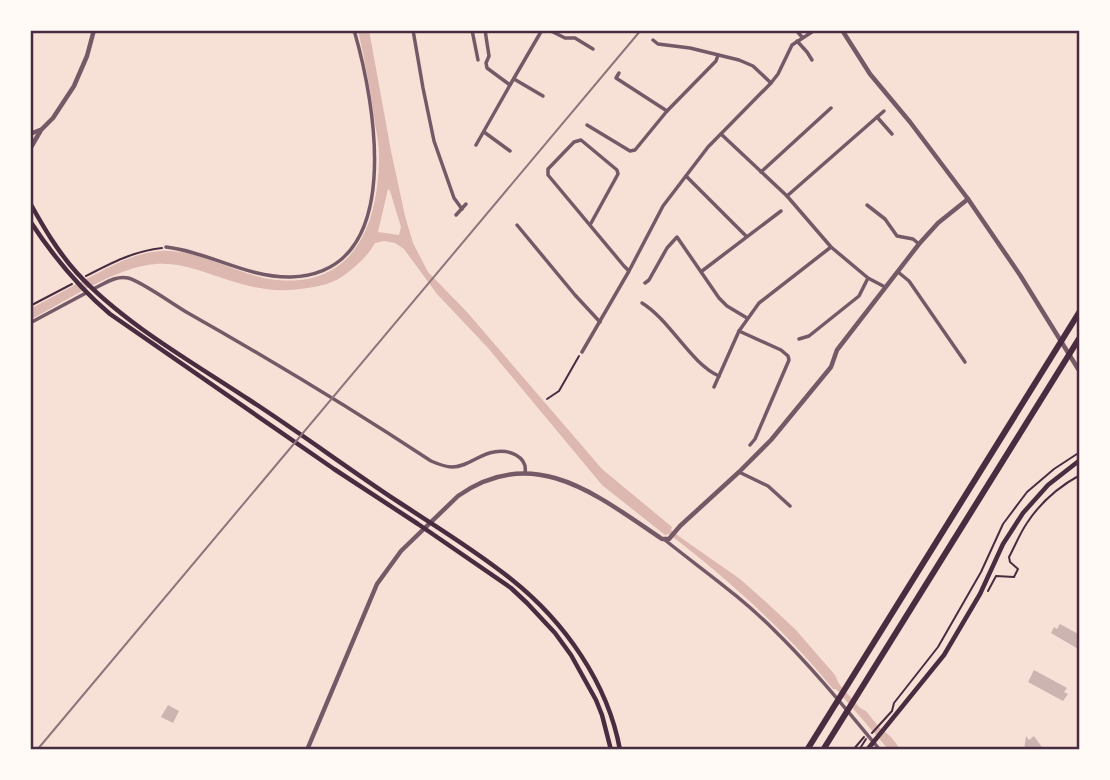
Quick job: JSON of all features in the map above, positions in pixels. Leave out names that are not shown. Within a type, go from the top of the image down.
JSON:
[{"type":"highway","points":[[807,750],[1080,311]]},
{"type":"highway","points":[[823,750],[1080,337]]},
{"type":"main road","points":[[30,203],[59,252],[100,296],[121,313],[448,534],[528,593],[565,635],[595,678],[620,750]]},
{"type":"main road","points":[[30,221],[72,278],[92,298],[136,333],[511,588],[555,633],[571,655],[599,708],[611,750]]},
{"type":"main road","points":[[867,750],[944,655],[980,594],[1015,524],[1042,491],[1080,462]]},
{"type":"street","points":[[30,149],[74,86],[94,30]]},
{"type":"street","points":[[166,247],[191,251],[259,274],[283,277],[319,272],[350,253],[363,229],[370,208],[376,158],[370,109],[354,30]]},
{"type":"street","points":[[413,30],[434,141],[454,198],[462,209]]},
{"type":"street","points":[[472,30],[478,60]]},
{"type":"street","points":[[485,30],[489,56],[487,68],[510,85]]},
{"type":"street","points":[[476,145],[542,30]]},
{"type":"street","points":[[549,30],[565,38],[575,38],[593,49]]},
{"type":"street","points":[[796,30],[802,37]]},
{"type":"street","points":[[582,352],[663,206],[721,134],[771,83],[792,45],[815,30]]},
{"type":"street","points":[[842,30],[870,74],[911,122],[968,199],[1080,372]]},
{"type":"street","points":[[653,40],[658,44],[673,44],[738,60],[752,66],[771,83]]},
{"type":"street","points":[[797,41],[812,60]]},
{"type":"street","points":[[587,125],[633,151],[667,111],[716,61],[718,55]]},
{"type":"street","points":[[619,73],[616,78],[667,111]]},
{"type":"street","points":[[514,79],[543,96]]},
{"type":"street","points":[[761,172],[831,108]]},
{"type":"street","points":[[788,196],[884,111]]},
{"type":"street","points":[[877,117],[892,134]]},
{"type":"street","points":[[30,134],[41,130]]},
{"type":"street","points":[[484,132],[510,151]]},
{"type":"street","points":[[721,134],[788,196],[831,247],[869,278],[886,288]]},
{"type":"street","points":[[590,225],[618,174],[617,170],[581,140],[574,142],[547,172],[548,175],[590,225],[629,271]]},
{"type":"street","points":[[685,176],[746,236]]},
{"type":"street","points":[[697,199],[704,193]]},
{"type":"street","points":[[667,539],[771,440],[831,367],[836,350],[919,244],[938,223],[968,199]]},
{"type":"street","points":[[456,215],[466,204]]},
{"type":"street","points":[[867,205],[885,219],[897,236],[913,239],[919,244]]},
{"type":"street","points":[[702,272],[781,211]]},
{"type":"street","points":[[517,225],[600,322]]},
{"type":"street","points":[[673,231],[719,298],[747,318]]},
{"type":"street","points":[[645,283],[677,237]]},
{"type":"street","points":[[714,387],[739,331],[759,303],[831,247]]},
{"type":"street","points":[[898,272],[909,281],[965,362]]},
{"type":"street","points":[[30,323],[107,282],[125,277],[133,279],[285,368],[431,461],[450,467],[466,464],[493,452],[503,452],[524,460],[525,472]]},
{"type":"street","points":[[799,339],[809,335],[859,296],[869,278]]},
{"type":"street","points":[[642,303],[663,321],[701,363],[719,376]]},
{"type":"street","points":[[739,331],[781,350],[789,360],[755,439],[750,444]]},
{"type":"street","points":[[307,750],[385,570],[458,496],[482,482],[525,472],[557,478],[591,494],[667,539],[773,628],[880,750]]},
{"type":"street","points":[[739,472],[768,486],[790,506]]},
{"type":"path","points":[[30,306],[116,260],[136,252],[166,247]]},
{"type":"path","points":[[547,399],[559,391],[582,352]]},
{"type":"path","points":[[859,750],[938,647],[981,572],[1003,524],[1027,492],[1080,452]]},
{"type":"path","points":[[1014,577],[1018,569],[1010,562],[1009,557],[1028,522],[1042,504],[1080,475]]},
{"type":"path","points":[[853,750],[865,736]]},
{"type":"shaded area","points":[[358,30],[369,30],[405,216],[413,243],[428,272],[467,312],[602,469],[672,527],[671,530],[740,579],[796,630],[860,708],[866,711],[901,750],[889,750],[836,689],[833,689],[796,647],[734,587],[669,534],[665,535],[602,485],[488,348],[437,294],[404,249],[395,243],[375,243],[362,260],[337,280],[296,289],[258,288],[174,265],[141,266],[108,278],[30,320],[30,309],[113,265],[150,252],[175,251],[190,254],[248,274],[278,280],[305,279],[327,273],[344,261],[358,245],[368,225],[378,180],[378,143]],"holes":[[[388,189],[401,227],[399,235],[378,232]]]},
{"type":"building","points":[[1060,624],[1080,635],[1080,650],[1051,633],[1054,627],[1057,629]]},
{"type":"building","points":[[1034,670],[1067,688],[1064,692],[1068,694],[1063,701],[1028,682]]},
{"type":"building","points":[[168,705],[179,711],[173,723],[161,717]]},
{"type":"building","points":[[1026,736],[1029,740],[1034,736],[1044,750],[1024,750]]},
{"type":"railway","points":[[37,750],[641,30]]}]
